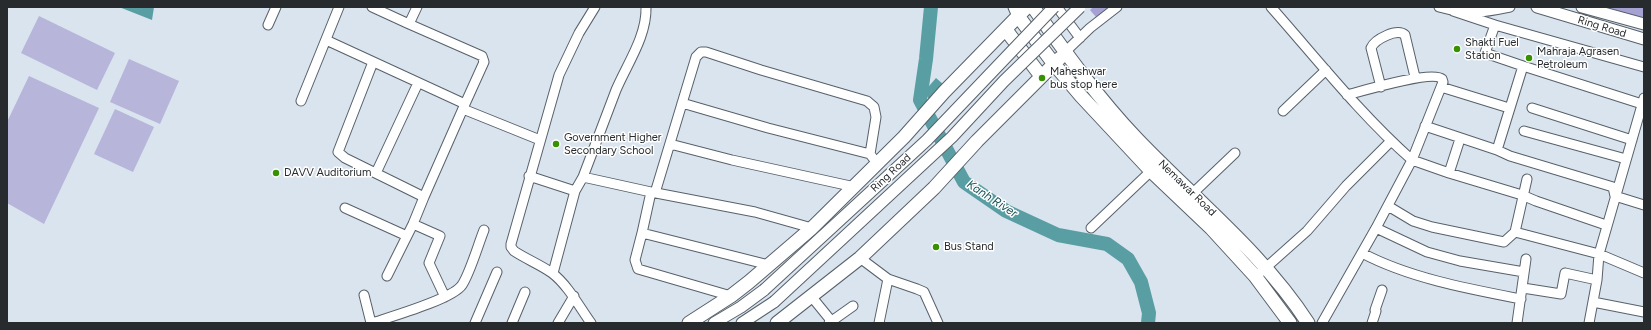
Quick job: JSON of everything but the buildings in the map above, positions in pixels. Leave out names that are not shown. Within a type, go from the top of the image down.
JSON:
[{"type":"highway","name":"Nemawar Road","points":[[1033,7],[1131,141],[1151,171],[1177,188],[1192,194],[1218,217],[1260,273]]},
{"type":"highway","name":"Nemawar Road","points":[[1020,10],[1054,64],[1081,96],[1131,141],[1177,188],[1211,228],[1260,273],[1308,323]]},
{"type":"highway","points":[[689,323],[731,296],[812,228],[855,187],[874,159],[904,137],[944,92],[1006,30],[1020,10]]},
{"type":"highway","points":[[1006,30],[1041,76]]},
{"type":"highway","points":[[777,323],[860,258],[934,188],[977,141],[1066,52]]},
{"type":"highway","points":[[1260,273],[1290,323]]},
{"type":"main road","name":"Ring Road","points":[[714,323],[741,307],[764,290],[927,140],[1056,7]]},
{"type":"main road","name":"Ring Road","points":[[742,323],[774,302],[952,137],[1004,81],[1080,7]]},
{"type":"main road","name":"Ring Road","points":[[1537,7],[1644,39]]},
{"type":"main road","name":"Ring Road","points":[[1582,7],[1644,24]]},
{"type":"street","points":[[268,25],[276,7]]},
{"type":"street","points":[[301,101],[339,7]]},
{"type":"street","points":[[372,7],[482,56],[484,62],[413,224],[387,276]]},
{"type":"street","points":[[409,24],[417,7]]},
{"type":"street","points":[[591,323],[574,296],[553,274],[514,251],[511,247],[529,176],[559,75],[566,57],[595,7]]},
{"type":"street","points":[[553,274],[575,191],[583,177],[616,90],[640,39],[646,15],[646,7]]},
{"type":"street","points":[[1056,7],[1080,38]]},
{"type":"street","points":[[1066,52],[1080,38],[1117,7]]},
{"type":"street","points":[[1271,7],[1347,95],[1391,141],[1412,160],[1522,195],[1606,225]]},
{"type":"street","points":[[1439,7],[1495,25],[1644,67]]},
{"type":"street","points":[[1453,11],[1474,13],[1510,7]]},
{"type":"street","points":[[1495,25],[1485,54],[1643,101],[1641,123],[1632,140],[1598,254],[1597,280],[1589,323]]},
{"type":"street","points":[[1381,87],[1371,48],[1376,41],[1396,32],[1402,33],[1405,36],[1415,78]]},
{"type":"street","points":[[326,40],[418,83],[464,107],[540,140]]},
{"type":"street","points":[[682,103],[874,159],[876,118],[874,107],[867,101],[760,70],[706,52],[700,52],[696,57],[682,103],[670,144],[653,192],[635,260],[638,269],[731,296]]},
{"type":"street","points":[[373,62],[338,152],[345,158],[424,197]]},
{"type":"street","points":[[1497,150],[1523,66]]},
{"type":"street","points":[[1283,111],[1326,70]]},
{"type":"street","points":[[1322,323],[1376,228],[1412,160],[1443,82],[1440,76],[1415,78],[1347,95]]},
{"type":"street","points":[[376,173],[418,83]]},
{"type":"street","points":[[1441,87],[1509,108]]},
{"type":"street","points":[[1532,108],[1632,140]]},
{"type":"street","points":[[1425,126],[1497,150],[1510,156],[1613,187],[1615,196]]},
{"type":"street","points":[[1524,130],[1626,159]]},
{"type":"street","points":[[1449,173],[1460,138]]},
{"type":"street","points":[[1260,273],[1306,232],[1346,186],[1391,141]]},
{"type":"street","points":[[670,144],[732,160],[855,187]]},
{"type":"street","points":[[1192,194],[1235,153]]},
{"type":"street","points":[[1091,228],[1151,171]]},
{"type":"street","points":[[529,176],[575,191]]},
{"type":"street","points":[[583,177],[755,212],[812,228]]},
{"type":"street","points":[[1388,206],[1413,221],[1504,242],[1515,232],[1522,195],[1527,179]]},
{"type":"street","points":[[1615,196],[1644,206]]},
{"type":"street","points":[[345,208],[407,236]]},
{"type":"street","points":[[413,224],[440,236],[429,263],[445,297]]},
{"type":"street","points":[[1376,228],[1427,252],[1460,261],[1524,272]]},
{"type":"street","points":[[364,295],[371,323],[445,297],[458,290],[462,285],[484,230]]},
{"type":"street","points":[[1515,232],[1598,254],[1644,273]]},
{"type":"street","points":[[642,233],[769,265]]},
{"type":"street","points":[[1362,253],[1378,262],[1449,284],[1521,299]]},
{"type":"street","points":[[860,258],[888,280],[924,292],[938,323]]},
{"type":"street","points":[[1517,323],[1526,259]]},
{"type":"street","points":[[475,323],[497,272]]},
{"type":"street","points":[[1523,288],[1561,294],[1565,273],[1597,280]]},
{"type":"street","points":[[879,323],[888,280]]},
{"type":"street","points":[[1372,323],[1382,290]]},
{"type":"street","points":[[512,323],[526,292]]},
{"type":"street","points":[[558,323],[574,296]]},
{"type":"street","points":[[811,296],[831,322],[853,306]]},
{"type":"street","points":[[1593,302],[1644,312]]},
{"type":"shaded area","points":[[119,7],[154,7],[152,20]]},
{"type":"shaded area","points":[[1093,7],[1112,7],[1096,17],[1090,10]]},
{"type":"shaded area","points":[[1605,7],[1644,7],[1644,18]]},
{"type":"shaded area","points":[[39,16],[115,53],[97,90],[21,53]]},
{"type":"shaded area","points":[[129,59],[179,81],[160,124],[110,102]]},
{"type":"shaded area","points":[[29,76],[99,108],[44,224],[7,203],[7,122]]},
{"type":"shaded area","points":[[936,78],[943,84],[929,99],[924,92]]},
{"type":"shaded area","points":[[115,109],[154,127],[133,172],[94,154]]},
{"type":"waterway","name":"Kanh River","points":[[931,7],[920,100],[964,182],[1006,211],[1058,235],[1107,244],[1128,259],[1141,282],[1149,313],[1148,323]]},
{"type":"place","name":"Shakti Fuel Station","points":[[1457,49]]},
{"type":"place","name":"Mahraja Agrasen Petroleum","points":[[1529,58]]},
{"type":"place","name":"Maheshwar bus stop here","points":[[1042,78]]},
{"type":"place","name":"Government Higher Secondary School","points":[[556,144]]},
{"type":"place","name":"DAVV Auditorium","points":[[276,173]]},
{"type":"place","name":"Bus Stand","points":[[936,247]]}]
